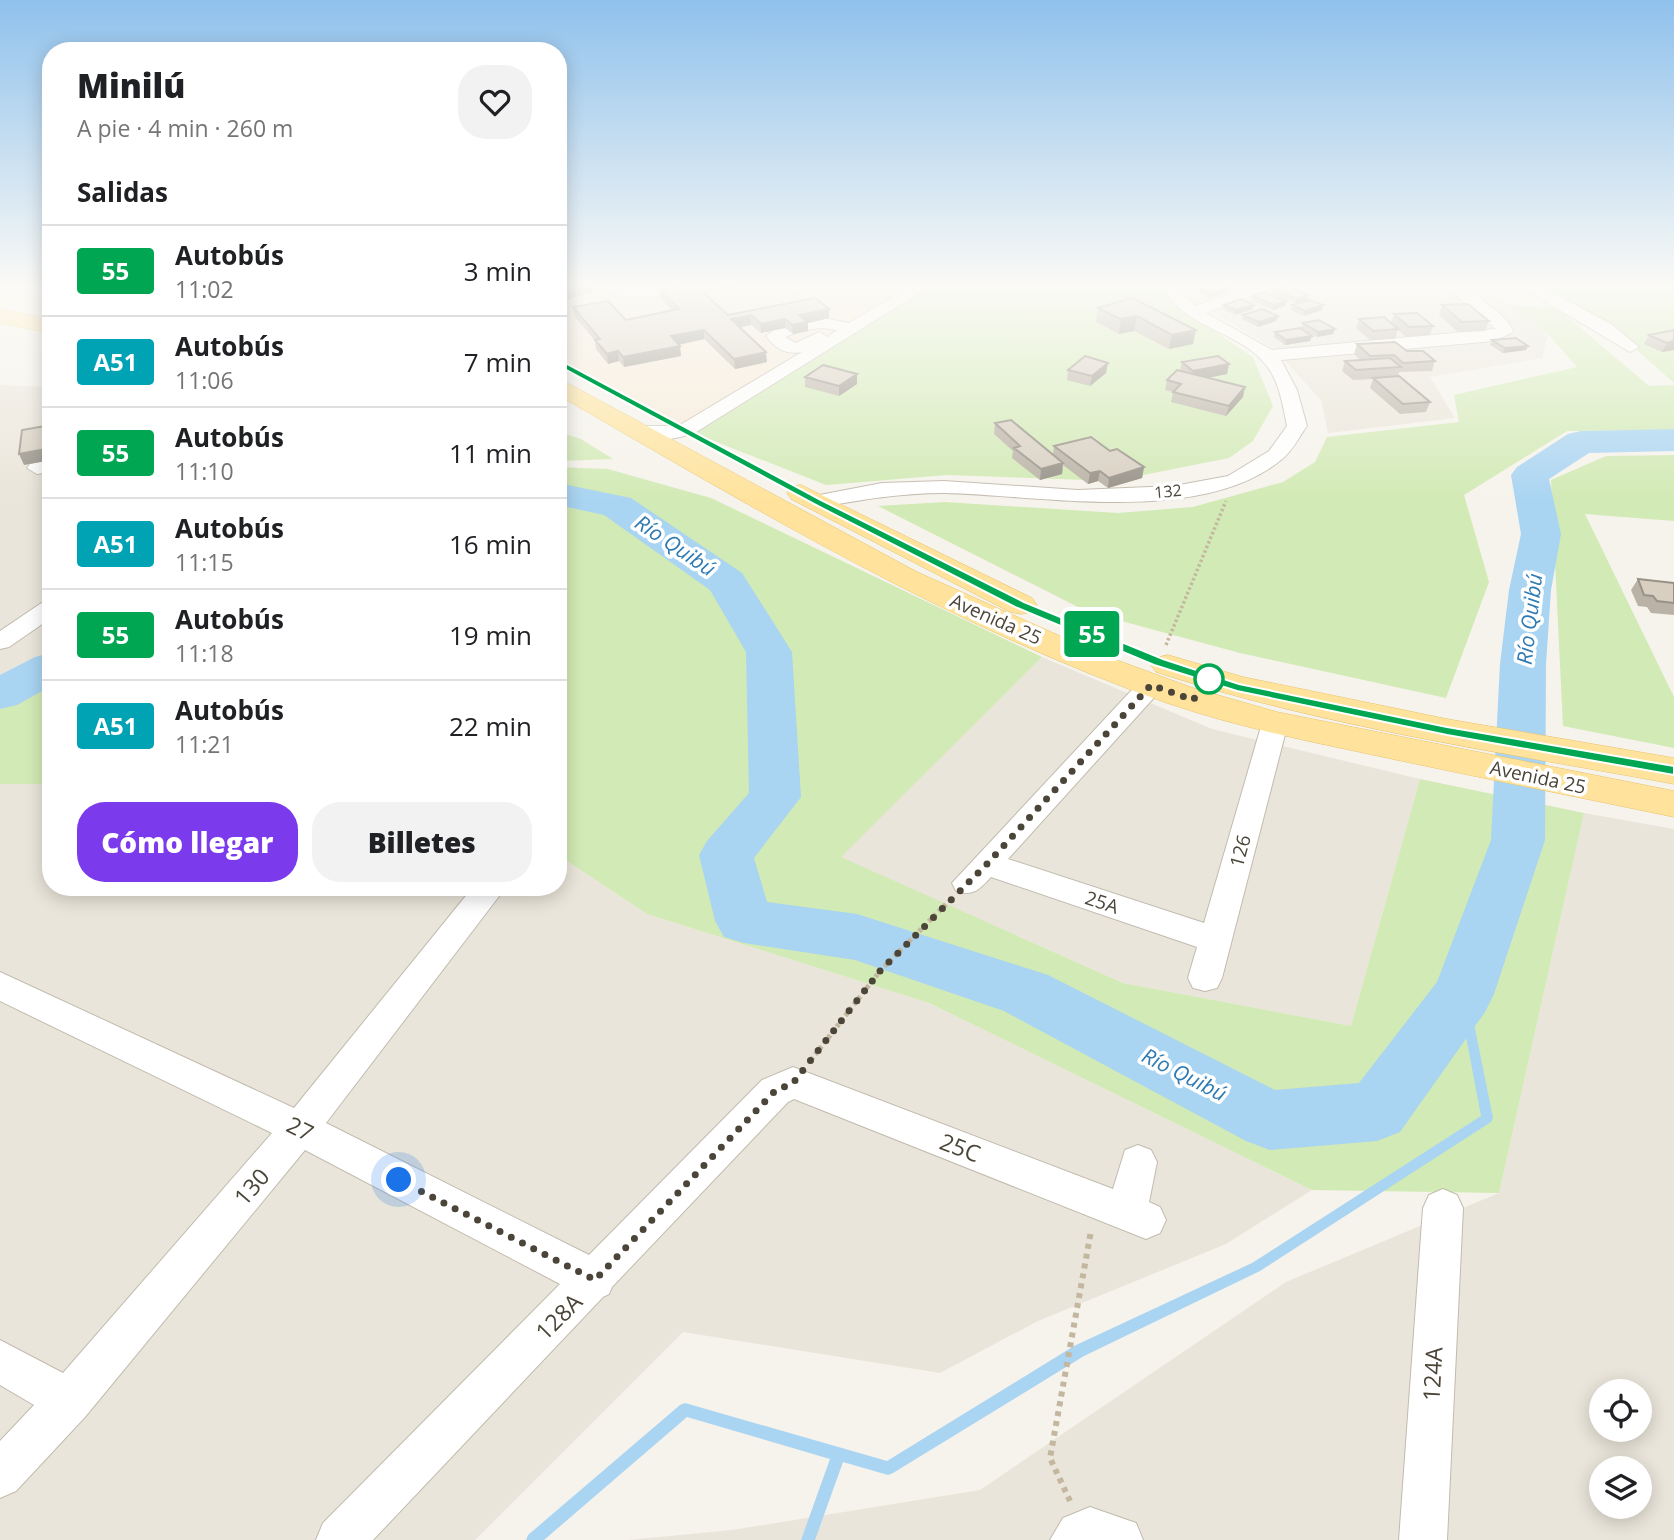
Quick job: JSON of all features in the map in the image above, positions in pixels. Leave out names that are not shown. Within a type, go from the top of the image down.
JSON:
[{"type":"main road","name":"Avenida 25","points":[[567,367],[817,502],[1155,673],[1214,708],[1275,723],[1447,744],[1586,756],[1674,771]]},
{"type":"main road","name":"Avenida 25","points":[[567,390],[855,551],[997,621],[1155,673],[1237,687],[1447,744],[1602,790],[1674,804]]},
{"type":"main road","points":[[567,415],[627,436],[739,486]]},
{"type":"street","points":[[640,432],[663,434],[686,430],[797,358]]},
{"type":"street","name":"132","points":[[817,502],[882,489],[944,486],[1078,496],[1174,492],[1234,481],[1276,455],[1297,426],[1287,386],[1270,358]]},
{"type":"street","points":[[0,642],[42,613]]},
{"type":"street","points":[[977,873],[1155,673]]},
{"type":"street","name":"126","points":[[1205,978],[1275,723]]},
{"type":"street","name":"25A","points":[[977,873],[1216,940]]},
{"type":"street","name":"130","points":[[0,1475],[69,1401],[302,1129],[484,896]]},
{"type":"street","name":"27","points":[[0,986],[302,1129],[595,1280]]},
{"type":"street","name":"25C","points":[[784,1087],[1123,1212]]},
{"type":"street","name":"128A","points":[[340,1540],[784,1087]]},
{"type":"street","points":[[1123,1212],[1138,1162]]},
{"type":"street","name":"124A","points":[[1423,1540],[1443,1208]]},
{"type":"street","points":[[0,1361],[69,1401]]},
{"type":"path","points":[[1155,673],[1234,481]]},
{"type":"path","points":[[784,1087],[880,971],[977,873]]},
{"type":"path","points":[[1092,1537],[1051,1458],[1077,1306],[1123,1212]]},
{"type":"shaded area","points":[[567,358],[804,358],[686,430],[567,367]]},
{"type":"shaded area","points":[[1282,358],[1542,358],[1430,377],[1455,418],[1328,433],[1321,400]]},
{"type":"shaded area","points":[[0,385],[42,387],[42,654],[0,679]]},
{"type":"shaded area","points":[[1042,657],[1212,729],[1420,779],[1351,1026],[1123,983],[840,857]]},
{"type":"shaded area","points":[[0,784],[42,784],[42,896],[567,896],[567,861],[647,914],[929,1003],[1312,1190],[1226,1244],[1038,1321],[940,1373],[683,1332],[475,1540],[0,1540]]},
{"type":"shaded area","points":[[1584,813],[1674,829],[1674,1540],[628,1540],[732,1530],[980,1490],[1286,1282],[1499,1193]]},
{"type":"green space","points":[[804,358],[1253,358],[1273,406],[1253,441],[1229,458],[1113,481],[947,475],[826,485],[686,430]]},
{"type":"green space","points":[[1569,358],[1616,358],[1649,386],[1674,385],[1674,430],[1567,431],[1464,495],[1489,582],[1446,698],[1240,653],[1088,612],[878,506],[945,502],[1118,513],[1193,507],[1283,482],[1315,462],[1327,437],[1459,422],[1454,395],[1577,367]]},
{"type":"green space","points":[[1646,358],[1674,358],[1674,383]]},
{"type":"green space","points":[[567,435],[581,439],[613,459],[567,461]]},
{"type":"green space","points":[[1674,455],[1674,521],[1585,514],[1674,697],[1674,748],[1563,726],[1551,480],[1606,456]]},
{"type":"green space","points":[[567,467],[608,469],[711,498],[1042,657],[841,857],[1123,983],[1351,1026],[1420,779],[1584,813],[1499,1193],[1312,1190],[929,1003],[647,914],[567,861]]},
{"type":"green space","points":[[42,654],[42,784],[0,784],[0,679]]},
{"type":"building","points":[[1083,358],[1108,363],[1092,376],[1068,370]]},
{"type":"building","points":[[1221,358],[1229,364],[1193,371],[1182,362]]},
{"type":"building","points":[[1390,358],[1401,367],[1356,370],[1345,361]]},
{"type":"building","points":[[1397,358],[1431,358],[1435,361],[1403,363]]},
{"type":"building","points":[[823,365],[857,374],[839,386],[805,377]]},
{"type":"building","points":[[1177,370],[1245,387],[1229,406],[1173,392],[1181,384],[1167,380]]},
{"type":"building","points":[[1399,376],[1430,402],[1403,404],[1373,378]]},
{"type":"building","points":[[1011,420],[1063,463],[1041,469],[1014,448],[1020,446],[995,423]]},
{"type":"building","points":[[42,427],[42,450],[19,454],[22,430]]},
{"type":"building","points":[[1091,437],[1110,451],[1117,449],[1144,467],[1109,478],[1100,471],[1090,473],[1054,446]]},
{"type":"building","points":[[1638,579],[1674,583],[1674,603],[1657,601],[1653,596],[1644,595]]},
{"type":"waterway","name":"Río Quibú","points":[[567,496],[617,506],[727,582],[769,652],[775,797],[726,855],[744,921],[857,937],[1026,993],[1270,1120],[1377,1111],[1463,994],[1518,840],[1523,664],[1530,590],[1541,534],[1530,475],[1581,442],[1674,440]]},
{"type":"waterway","name":"Río Quibú","points":[[0,694],[42,672]]},
{"type":"waterway","points":[[839,1454],[888,1468],[1079,1351],[1256,1267],[1487,1118],[1463,994]]},
{"type":"waterway","points":[[533,1540],[685,1410],[839,1454]]},
{"type":"waterway","points":[[808,1540],[839,1454]]},
{"type":"bus line","name":"55","points":[[567,367],[817,502],[1020,604],[1158,662],[1237,687],[1447,731],[1674,771]]},
{"type":"route","points":[[399,1180],[595,1280],[775,1091],[793,1083],[880,971],[987,864],[1151,685],[1193,700],[1209,679]]}]
